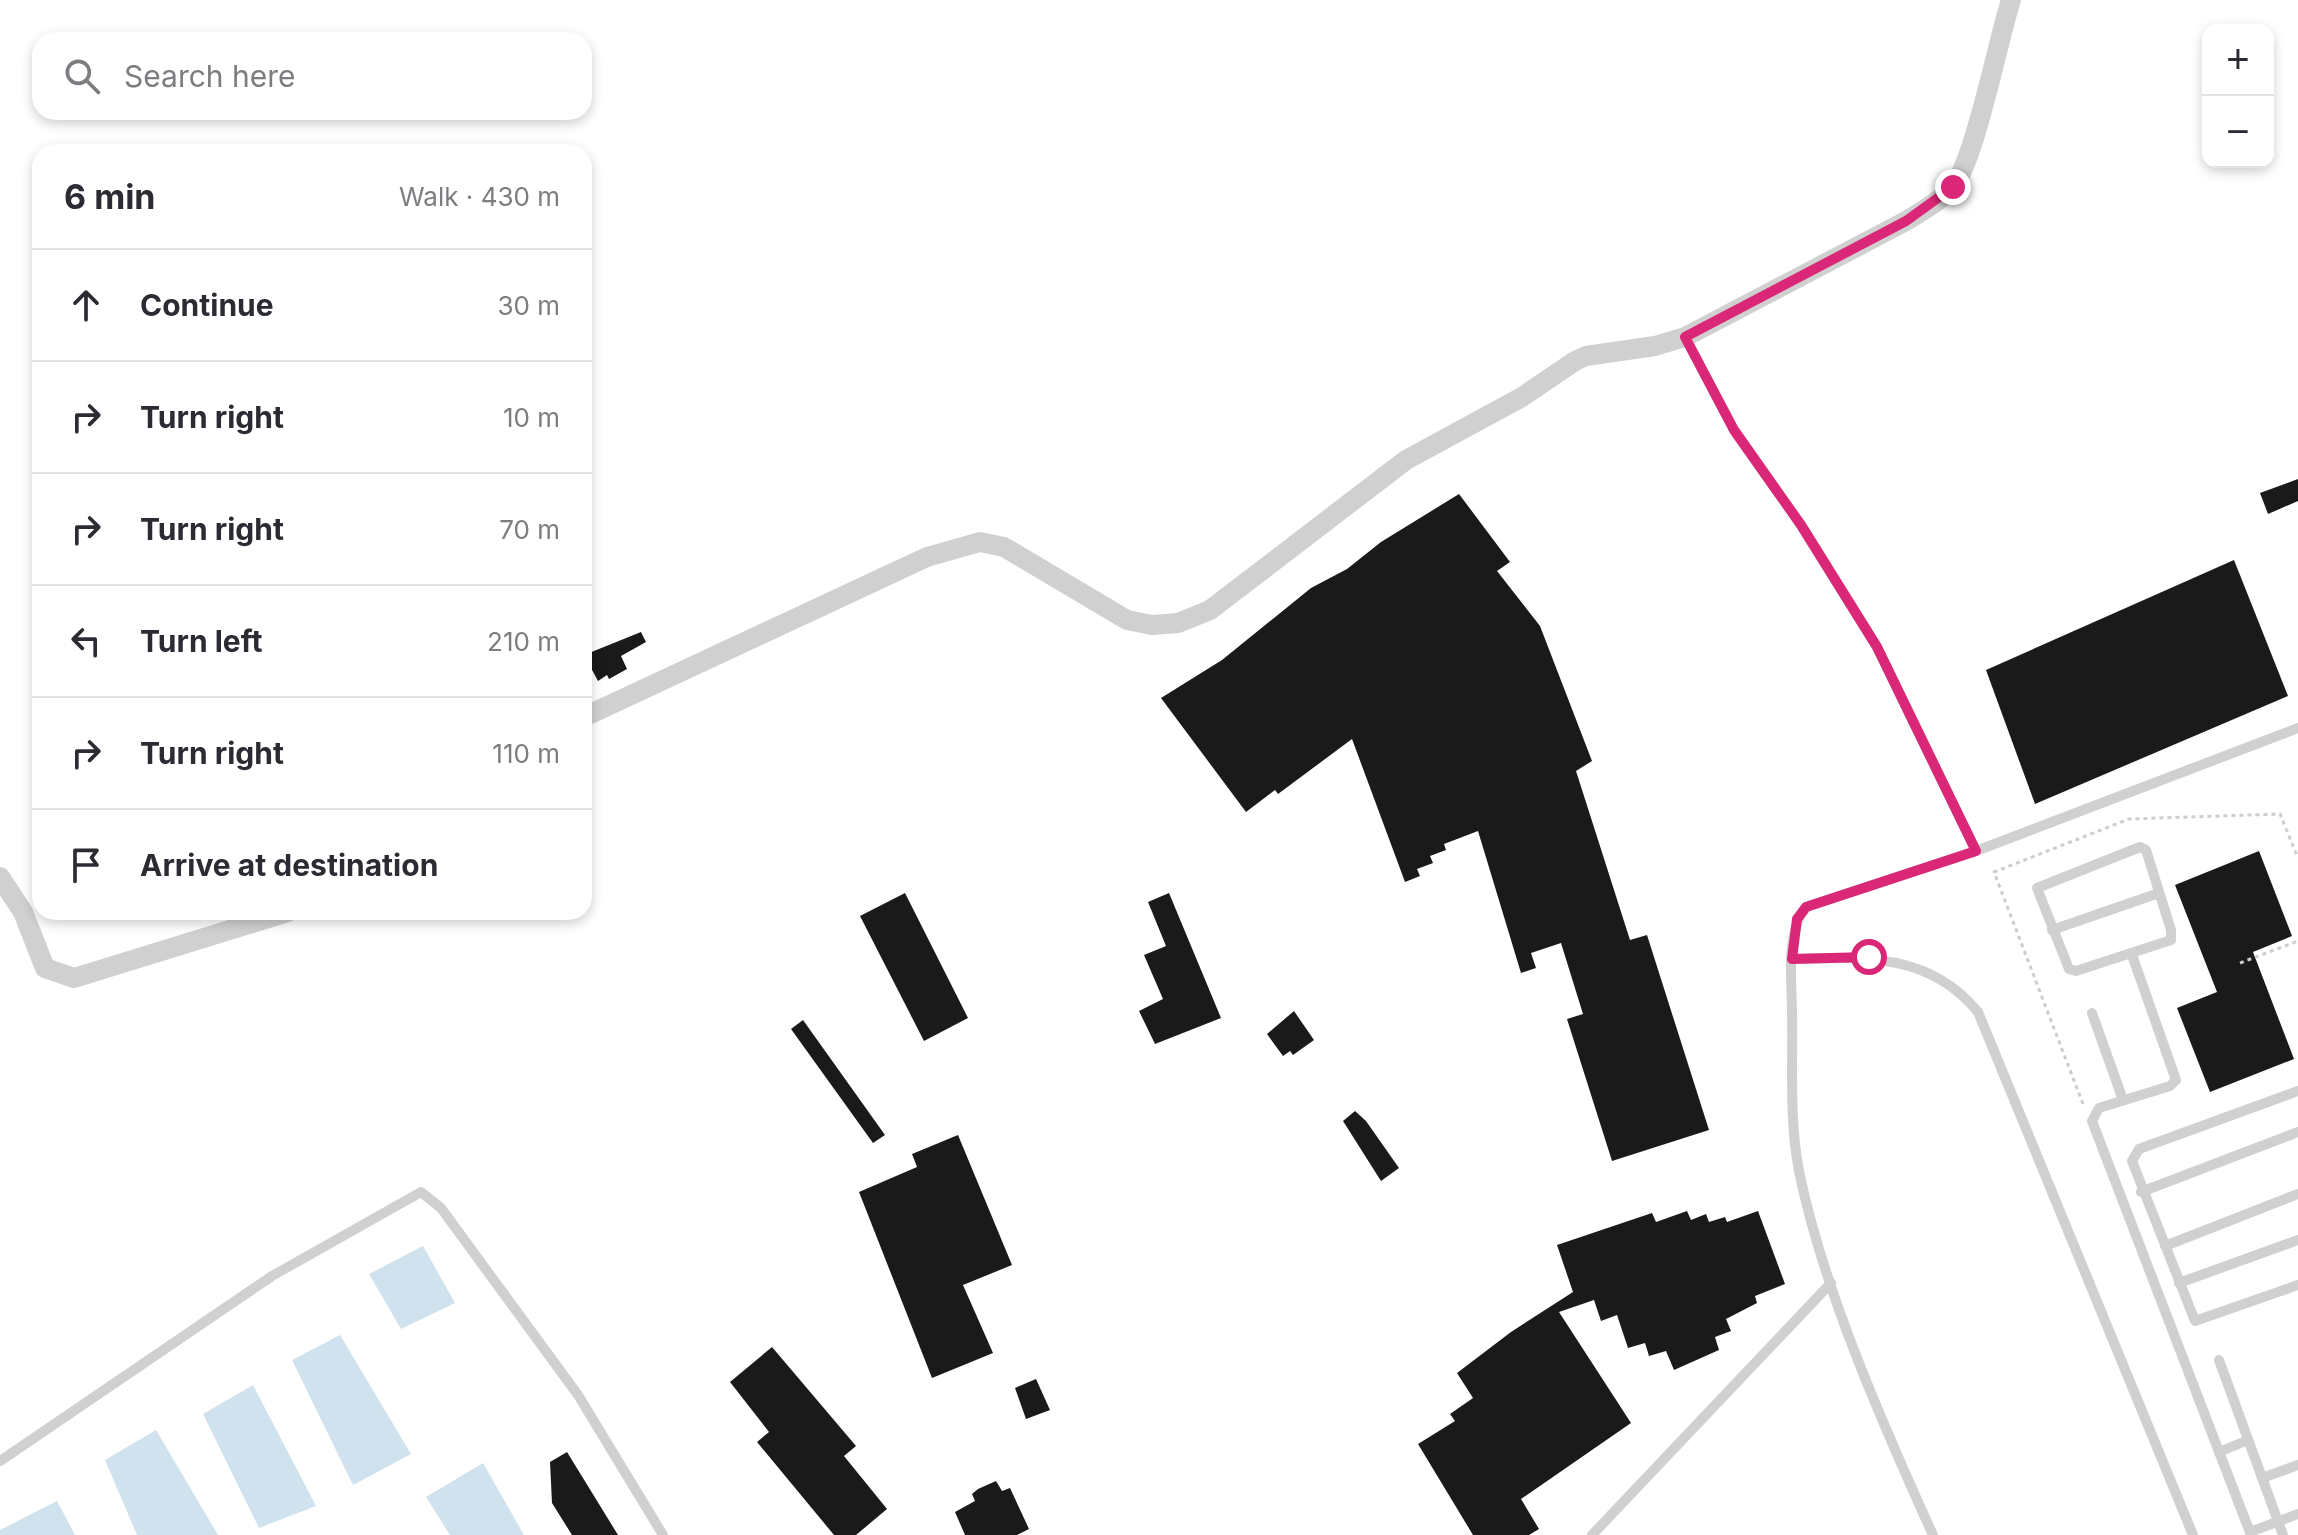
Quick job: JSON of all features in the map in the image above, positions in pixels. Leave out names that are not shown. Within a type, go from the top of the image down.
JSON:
[{"type":"street","points":[[592,713],[927,557],[980,542],[1004,547],[1127,620],[1166,625],[1192,618],[1265,569],[1406,460],[1522,397],[1575,361],[1586,356],[1655,346],[1685,337],[1906,221],[1953,187],[1967,159],[2011,0]]},
{"type":"street","points":[[0,877],[23,912],[45,968],[74,978],[262,920]]},
{"type":"lane","points":[[1685,337],[1734,430],[1801,525],[1877,647],[1976,851]]},
{"type":"lane","points":[[1933,1535],[1901,1465],[1831,1283],[1799,1172],[1794,1133],[1792,959],[1797,919],[1806,907],[1976,851],[2298,728]]},
{"type":"lane","points":[[2140,847],[2146,850],[2159,893],[2171,930],[2171,940],[2132,955],[2072,971],[2052,930],[2037,888],[2140,847]]},
{"type":"lane","points":[[2052,930],[2159,893]]},
{"type":"lane","points":[[2132,955],[2176,1080],[2170,1086],[2099,1108],[2092,1121],[2093,1128],[2251,1533],[2298,1514]]},
{"type":"lane","points":[[1792,959],[1881,958],[1941,978],[1961,992],[1978,1012],[2193,1535]]},
{"type":"lane","points":[[2092,1013],[2123,1100]]},
{"type":"lane","points":[[2298,1091],[2139,1149],[2132,1161],[2141,1192],[2192,1318],[2198,1322],[2298,1285]]},
{"type":"lane","points":[[2141,1192],[2298,1132]]},
{"type":"lane","points":[[0,1461],[272,1276],[421,1192],[441,1208],[578,1395],[663,1535]]},
{"type":"lane","points":[[2165,1246],[2298,1194]]},
{"type":"lane","points":[[2179,1283],[2298,1240]]},
{"type":"lane","points":[[1592,1535],[1831,1283]]},
{"type":"lane","points":[[2219,1360],[2283,1535]]},
{"type":"lane","points":[[2219,1452],[2248,1440]]},
{"type":"lane","points":[[2262,1478],[2298,1465]]},
{"type":"path","points":[[2240,963],[2298,941]]},
{"type":"water","points":[[423,1246],[455,1303],[401,1329],[369,1274]]},
{"type":"water","points":[[340,1335],[411,1454],[353,1485],[292,1360]]},
{"type":"water","points":[[253,1385],[316,1506],[259,1528],[203,1414]]},
{"type":"water","points":[[156,1430],[218,1535],[137,1535],[105,1460]]},
{"type":"water","points":[[483,1463],[524,1535],[450,1535],[426,1497]]},
{"type":"water","points":[[57,1501],[75,1535],[0,1535],[0,1530]]},
{"type":"building","points":[[2298,479],[2298,501],[2268,514],[2260,493]]},
{"type":"building","points":[[1459,494],[1510,562],[1497,571],[1540,626],[1592,761],[1576,771],[1630,940],[1647,935],[1709,1130],[1612,1161],[1567,1019],[1583,1014],[1561,943],[1531,953],[1536,968],[1521,973],[1478,831],[1444,844],[1446,850],[1430,856],[1433,863],[1417,869],[1420,876],[1405,882],[1352,739],[1278,794],[1275,790],[1246,812],[1161,698],[1222,660],[1311,588],[1347,569],[1381,542]]},
{"type":"building","points":[[2234,560],[2288,696],[2035,804],[1986,670]]},
{"type":"building","points":[[641,632],[646,642],[621,656],[627,669],[598,681],[592,670],[592,652]]},
{"type":"building","points":[[2259,851],[2292,936],[2253,952],[2294,1059],[2210,1092],[2177,1008],[2217,992],[2175,885]]},
{"type":"building","points":[[905,893],[968,1018],[924,1041],[860,916]]},
{"type":"building","points":[[1169,893],[1221,1018],[1155,1044],[1139,1011],[1163,999],[1144,955],[1166,946],[1148,902]]},
{"type":"building","points":[[1294,1011],[1314,1040],[1293,1055],[1290,1051],[1283,1056],[1267,1034]]},
{"type":"building","points":[[803,1020],[885,1135],[873,1143],[791,1029]]},
{"type":"building","points":[[1355,1111],[1366,1121],[1399,1168],[1381,1181],[1343,1121]]},
{"type":"building","points":[[958,1135],[1012,1265],[963,1285],[993,1353],[932,1378],[859,1192],[917,1167],[912,1154]]},
{"type":"building","points":[[1687,1211],[1691,1220],[1706,1214],[1709,1222],[1725,1217],[1727,1222],[1758,1211],[1785,1284],[1755,1296],[1757,1303],[1726,1319],[1731,1331],[1715,1337],[1719,1350],[1674,1370],[1666,1351],[1649,1356],[1645,1343],[1628,1348],[1617,1315],[1601,1321],[1594,1300],[1559,1312],[1631,1423],[1521,1499],[1539,1529],[1529,1535],[1473,1535],[1418,1444],[1455,1421],[1450,1414],[1473,1398],[1457,1373],[1511,1332],[1573,1292],[1557,1245],[1652,1213],[1656,1222]]},
{"type":"building","points":[[772,1347],[856,1446],[844,1456],[887,1509],[856,1535],[834,1535],[757,1442],[769,1432],[730,1382]]},
{"type":"building","points":[[1036,1379],[1050,1410],[1026,1419],[1015,1388]]},
{"type":"building","points":[[567,1452],[618,1535],[572,1535],[552,1503],[550,1462]]},
{"type":"building","points":[[996,1481],[1002,1491],[1010,1488],[1029,1529],[1017,1535],[965,1535],[955,1512],[975,1501],[972,1494],[978,1489]]},
{"type":"route","points":[[1869,957],[1792,959],[1797,919],[1806,907],[1976,851],[1877,647],[1801,525],[1734,430],[1685,337],[1906,221],[1953,187]]}]
